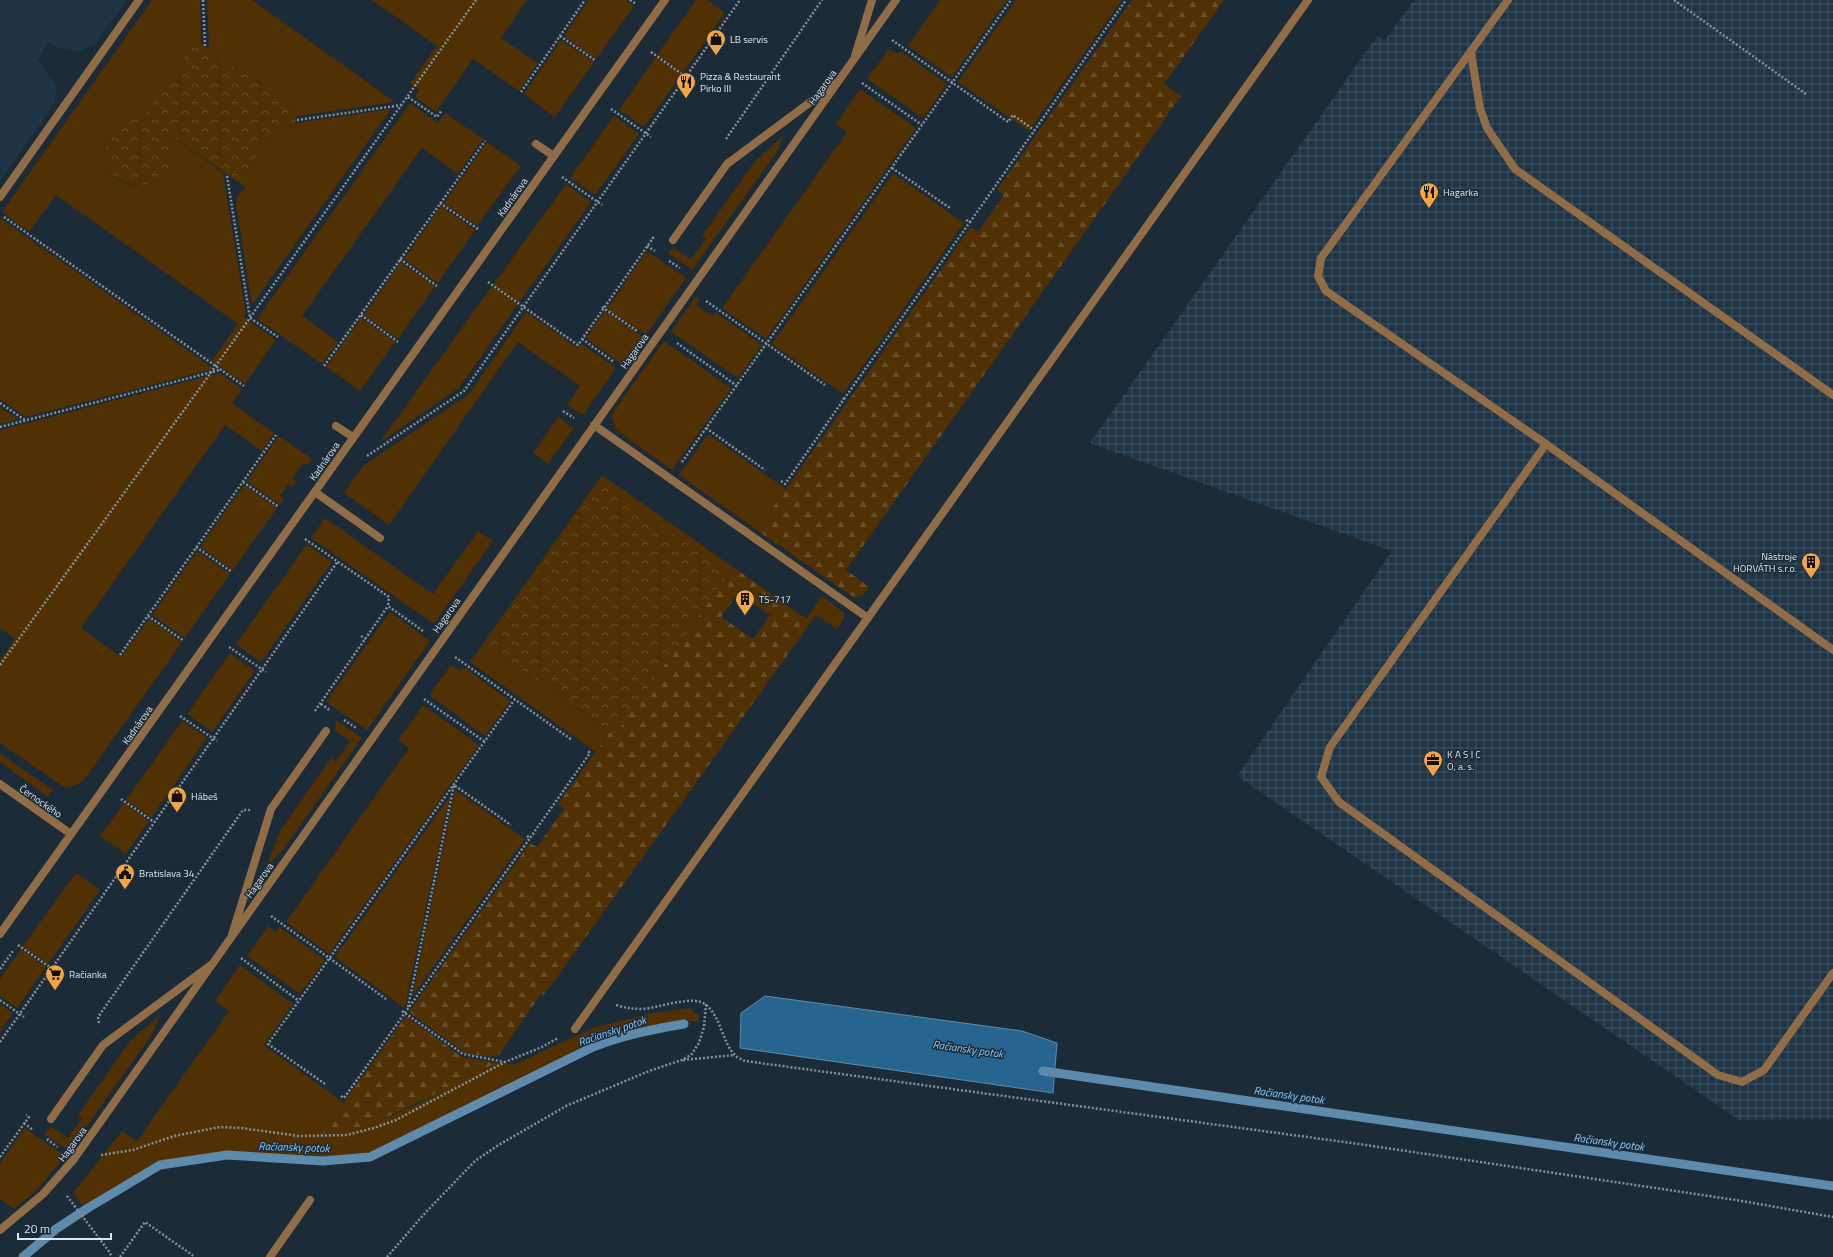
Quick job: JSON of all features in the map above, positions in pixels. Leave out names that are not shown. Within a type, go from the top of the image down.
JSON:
[{"type":"street","points":[[0,197],[139,0]]},
{"type":"street","name":"Kadnárova","points":[[0,934],[665,0]]},
{"type":"street","points":[[854,59],[872,0]]},
{"type":"street","name":"Hagarova","points":[[0,1230],[44,1194],[74,1159],[896,0]]},
{"type":"street","points":[[575,1029],[1308,0]]},
{"type":"street","points":[[1508,0],[1321,258],[1318,276],[1326,290],[1546,444],[1833,650]]},
{"type":"street","points":[[1471,53],[1480,108],[1487,128],[1515,169],[1833,395]]},
{"type":"street","points":[[674,240],[727,164],[838,82]]},
{"type":"street","points":[[536,144],[554,156]]},
{"type":"street","points":[[594,425],[868,618]]},
{"type":"street","points":[[336,426],[353,437]]},
{"type":"street","points":[[1546,444],[1330,747],[1321,777],[1339,802],[1718,1075],[1742,1082],[1764,1070],[1833,973]]},
{"type":"street","points":[[315,492],[380,538]]},
{"type":"street","points":[[232,936],[272,809],[326,731]]},
{"type":"street","name":"Černockého","points":[[0,784],[74,831]]},
{"type":"street","points":[[51,1119],[103,1045],[211,965]]},
{"type":"street","points":[[270,1257],[310,1200]]},
{"type":"path","points":[[203,0],[205,46]]},
{"type":"path","points":[[0,665],[215,367],[476,0]]},
{"type":"path","points":[[521,92],[585,0]]},
{"type":"path","points":[[630,0],[639,6]]},
{"type":"path","points":[[361,460],[464,391],[740,0]]},
{"type":"path","points":[[726,137],[748,102],[822,0]]},
{"type":"path","points":[[671,479],[1011,0]]},
{"type":"path","points":[[781,482],[785,484],[843,398],[970,222],[1126,0]]},
{"type":"path","points":[[1674,0],[1806,94]]},
{"type":"path","points":[[876,28],[1008,122],[1012,114],[1034,130]]},
{"type":"path","points":[[560,36],[599,63]]},
{"type":"path","points":[[651,52],[686,77]]},
{"type":"path","points":[[845,71],[922,125]]},
{"type":"path","points":[[408,97],[437,117],[442,110]]},
{"type":"path","points":[[297,120],[402,105]]},
{"type":"path","points":[[611,109],[651,137]]},
{"type":"path","points":[[324,366],[485,141]]},
{"type":"path","points":[[892,168],[950,208]]},
{"type":"path","points":[[227,176],[250,318],[278,337]]},
{"type":"path","points":[[562,177],[602,205]]},
{"type":"path","points":[[440,203],[479,231]]},
{"type":"path","points":[[0,214],[244,386]]},
{"type":"path","points":[[966,220],[970,222]]},
{"type":"path","points":[[488,282],[578,345],[603,307],[653,238],[651,237]]},
{"type":"path","points":[[647,246],[660,254]]},
{"type":"path","points":[[666,258],[697,280]]},
{"type":"path","points":[[400,259],[439,287]]},
{"type":"path","points":[[690,290],[825,385]]},
{"type":"path","points":[[603,307],[653,342]]},
{"type":"path","points":[[360,315],[400,343]]},
{"type":"path","points":[[660,331],[737,386]]},
{"type":"path","points":[[582,339],[620,367]]},
{"type":"path","points":[[0,427],[221,370]]},
{"type":"path","points":[[0,403],[25,421]]},
{"type":"path","points":[[563,411],[575,419]]},
{"type":"path","points":[[706,428],[765,470]]},
{"type":"path","points":[[120,655],[276,435]]},
{"type":"path","points":[[243,482],[282,509]]},
{"type":"path","points":[[305,539],[389,597],[388,606],[366,639],[315,711],[311,708]]},
{"type":"path","points":[[196,547],[235,574]]},
{"type":"path","points":[[0,1042],[338,561]]},
{"type":"path","points":[[388,606],[424,631]]},
{"type":"path","points":[[148,616],[187,642]]},
{"type":"path","points":[[361,636],[366,639]]},
{"type":"path","points":[[438,645],[572,740]]},
{"type":"path","points":[[229,647],[266,672]]},
{"type":"path","points":[[408,687],[484,742]]},
{"type":"path","points":[[325,1084],[268,1044],[515,699]]},
{"type":"path","points":[[320,704],[333,712]]},
{"type":"path","points":[[180,715],[217,741]]},
{"type":"path","points":[[340,717],[371,739]]},
{"type":"path","points":[[341,1096],[344,1098],[528,837],[590,753],[588,751]]},
{"type":"path","points":[[454,784],[511,825]]},
{"type":"path","points":[[405,1011],[454,784]]},
{"type":"path","points":[[121,799],[154,822]]},
{"type":"path","points":[[98,1017],[169,912],[243,810]]},
{"type":"path","points":[[254,904],[386,999]]},
{"type":"path","points":[[18,944],[52,968]]},
{"type":"path","points":[[224,946],[299,1001]]},
{"type":"path","points":[[600,994],[615,1005],[628,1009],[645,1009],[672,1003],[695,1001],[706,1004],[716,1017],[735,1055],[745,1061],[1367,1146],[1736,1200],[1833,1217]]},
{"type":"path","points":[[0,1000],[24,1017]]},
{"type":"path","points":[[387,1257],[425,1213],[475,1161],[497,1146],[566,1106],[649,1071],[682,1060],[691,1055],[699,1043],[704,1027],[706,1004]]},
{"type":"path","points":[[405,1011],[463,1054],[505,1062]]},
{"type":"path","points":[[100,1155],[133,1150],[174,1136],[208,1128],[241,1128],[299,1136],[347,1135],[374,1128],[396,1120],[505,1062],[542,1047],[575,1029]]},
{"type":"path","points":[[682,1060],[735,1055]]},
{"type":"path","points":[[0,1157],[24,1124],[28,1117],[26,1115]]},
{"type":"path","points":[[24,1124],[36,1132]]},
{"type":"path","points":[[43,1137],[74,1159]]},
{"type":"path","points":[[72,1202],[112,1257]]},
{"type":"path","points":[[120,1257],[145,1222],[195,1257]]},
{"type":"shaded area","points":[[0,0],[127,0],[95,44],[81,51],[72,51],[56,47],[49,42],[37,60],[56,86],[55,103],[0,181]]},
{"type":"shaded area","points":[[1414,0],[1833,0],[1833,1119],[1739,1120],[1237,776],[1392,551],[1090,443],[1377,36],[1385,40]]},
{"type":"green space","points":[[152,0],[200,0],[201,43],[197,40],[143,118],[129,121],[109,136],[105,146],[105,153],[109,169],[119,180],[132,185],[147,184],[160,179],[169,168],[173,153],[168,133],[223,173],[246,314],[244,317],[276,340],[245,384],[212,361],[238,324],[56,195],[29,232],[2,212]]},
{"type":"green space","points":[[207,0],[252,0],[395,102],[297,116],[297,111],[209,49]]},
{"type":"green space","points":[[372,0],[527,0],[501,38],[538,63],[519,91],[473,59],[436,112],[415,97],[419,90],[410,83],[437,46]]},
{"type":"green space","points":[[589,0],[626,0],[634,6],[596,59],[564,36]]},
{"type":"green space","points":[[696,0],[707,0],[725,13],[683,73],[657,55]]},
{"type":"green space","points":[[940,0],[1007,0],[952,77],[908,46]]},
{"type":"green space","points":[[1016,0],[1122,0],[1029,131],[958,82]]},
{"type":"green space","points":[[1132,0],[1224,0],[1164,84],[1181,96],[846,570],[869,587],[864,594],[858,597],[852,596],[757,530],[971,227],[978,232],[1004,195],[997,190]]},
{"type":"green space","points":[[197,40],[297,111],[295,129],[282,120],[238,182],[168,133],[173,154],[169,170],[159,180],[147,185],[133,184],[120,180],[110,171],[105,157],[109,134],[121,123],[143,117]]},
{"type":"green space","points":[[561,40],[594,62],[555,117],[524,94]]},
{"type":"green space","points":[[889,49],[897,54],[900,51],[947,84],[923,118],[867,79]]},
{"type":"green space","points":[[656,57],[682,74],[644,127],[619,110]]},
{"type":"green space","points":[[860,89],[916,128],[766,339],[722,308],[847,132],[836,124]]},
{"type":"green space","points":[[410,103],[438,123],[445,113],[483,139],[458,174],[422,148],[302,316],[338,342],[322,364],[257,319]]},
{"type":"green space","points":[[391,109],[252,305],[236,204],[238,194],[246,188],[238,182],[282,120],[295,129],[296,123]]},
{"type":"green space","points":[[614,116],[639,134],[595,195],[570,178]]},
{"type":"green space","points":[[783,136],[777,152],[692,270],[667,252],[675,249],[691,259],[706,239],[702,236],[755,161]]},
{"type":"green space","points":[[487,142],[521,166],[477,226],[444,203]]},
{"type":"green space","points":[[893,173],[964,223],[843,394],[772,344]]},
{"type":"green space","points":[[566,184],[591,202],[519,303],[493,285]]},
{"type":"green space","points":[[441,206],[475,230],[438,283],[404,259]]},
{"type":"green space","points":[[0,218],[214,369],[26,417],[0,399]]},
{"type":"green space","points":[[647,251],[686,278],[646,335],[607,309]]},
{"type":"green space","points":[[401,262],[435,286],[398,339],[364,315]]},
{"type":"green space","points":[[492,286],[518,304],[459,388],[379,443]]},
{"type":"green space","points":[[695,297],[699,299],[696,305],[712,316],[715,312],[762,345],[738,378],[671,332]]},
{"type":"green space","points":[[605,311],[644,338],[624,366],[586,338]]},
{"type":"green space","points":[[526,312],[578,348],[582,344],[616,368],[583,415],[567,405],[580,386],[518,342],[389,525],[344,493],[363,466],[469,394]]},
{"type":"green space","points":[[361,318],[395,342],[360,391],[326,367]]},
{"type":"green space","points":[[664,341],[731,388],[672,470],[616,430],[611,415]]},
{"type":"green space","points":[[220,373],[242,389],[232,403],[274,433],[262,451],[225,425],[81,628],[121,657],[149,619],[182,642],[84,780],[75,786],[64,787],[0,743],[0,660],[15,639],[0,628],[0,430]]},
{"type":"green space","points":[[0,407],[18,419],[0,424]]},
{"type":"green space","points":[[558,417],[574,428],[548,464],[533,453]]},
{"type":"green space","points":[[708,434],[786,489],[757,530],[679,475]]},
{"type":"green space","points":[[279,436],[312,459],[307,465],[303,463],[292,479],[296,482],[292,487],[288,485],[280,496],[284,499],[280,505],[247,481]]},
{"type":"green space","points":[[602,475],[733,567],[729,573],[600,483],[486,644],[610,732],[596,752],[470,662]]},
{"type":"green space","points":[[600,482],[729,573],[615,735],[486,644]]},
{"type":"green space","points":[[244,485],[277,508],[233,570],[200,547]]},
{"type":"green space","points":[[325,518],[433,594],[478,531],[493,541],[434,624],[311,538]]},
{"type":"green space","points":[[307,544],[332,562],[261,662],[236,644]]},
{"type":"green space","points":[[197,551],[230,574],[185,638],[152,615]]},
{"type":"green space","points":[[733,567],[811,622],[553,983],[543,995],[541,994],[499,1055],[491,1057],[465,1053],[409,1012],[530,843],[537,847],[564,809],[558,804],[610,732],[615,734]],"holes":[[[738,593],[770,615],[753,639],[721,617]]]},
{"type":"green space","points":[[822,596],[844,613],[844,619],[837,629],[816,615],[811,622],[806,619]]},
{"type":"green space","points":[[390,612],[430,641],[367,730],[326,702]]},
{"type":"green space","points":[[230,653],[255,671],[212,732],[187,714]]},
{"type":"green space","points":[[451,665],[461,671],[464,667],[510,701],[485,736],[429,695]]},
{"type":"green space","points":[[423,705],[479,745],[329,954],[286,922],[409,748],[398,740]]},
{"type":"green space","points":[[336,720],[362,738],[282,851],[267,865],[280,831],[331,758],[336,761],[350,741],[335,730]]},
{"type":"green space","points":[[182,721],[207,738],[151,818],[126,800]]},
{"type":"green space","points":[[0,753],[53,790],[48,797],[0,762]]},
{"type":"green space","points":[[455,790],[525,839],[412,997]]},
{"type":"green space","points":[[450,796],[405,1006],[404,1008],[335,957]]},
{"type":"green space","points":[[124,803],[149,821],[126,854],[100,836]]},
{"type":"green space","points":[[76,873],[100,890],[48,964],[23,946]]},
{"type":"green space","points":[[268,926],[276,932],[279,927],[325,960],[300,994],[247,956]]},
{"type":"green space","points":[[21,949],[46,967],[17,1008],[0,996],[0,979]]},
{"type":"green space","points":[[240,965],[293,1004],[264,1045],[344,1103],[323,1133],[370,1125],[420,1103],[493,1064],[493,1062],[513,1065],[593,1028],[652,1013],[689,1008],[698,1015],[699,1022],[685,1021],[642,1029],[593,1044],[369,1154],[321,1159],[227,1153],[158,1163],[84,1208],[73,1193],[122,1131],[137,1141],[229,1011],[215,1001]]},
{"type":"green space","points":[[0,1004],[13,1013],[0,1032]]},
{"type":"green space","points":[[160,1015],[153,1033],[69,1151],[44,1134],[52,1127],[68,1138],[82,1118],[78,1115],[130,1041]]},
{"type":"green space","points":[[406,1016],[462,1057],[493,1062],[493,1064],[463,1081],[370,1125],[351,1130],[322,1133]]},
{"type":"green space","points":[[25,1128],[65,1156],[38,1189],[14,1209],[0,1199],[0,1163]]},
{"type":"water","points":[[765,996],[1022,1031],[1057,1043],[1053,1093],[740,1048],[741,1013]]},
{"type":"waterway","name":"Račiansky potok","points":[[23,1257],[56,1229],[160,1165],[227,1155],[323,1161],[370,1157],[593,1047],[638,1033],[684,1024]]},
{"type":"waterway","name":"Račiansky potok","points":[[1043,1071],[1833,1186]]},
{"type":"place","name":"LB servis","points":[[716,56]]},
{"type":"place","name":"Pizza & Restaurant Pirko III","points":[[686,99]]},
{"type":"place","name":"Hagarka","points":[[1429,209]]},
{"type":"place","name":"Nástroje HORVÁTH s.r.o.","points":[[1811,579]]},
{"type":"place","name":"TS-717","points":[[745,616]]},
{"type":"place","name":"K A S I C O, a. s.","points":[[1433,777]]},
{"type":"place","name":"Hábeš","points":[[177,813]]},
{"type":"place","name":"Bratislava 34","points":[[125,890]]},
{"type":"place","name":"Račianka","points":[[55,991]]}]
